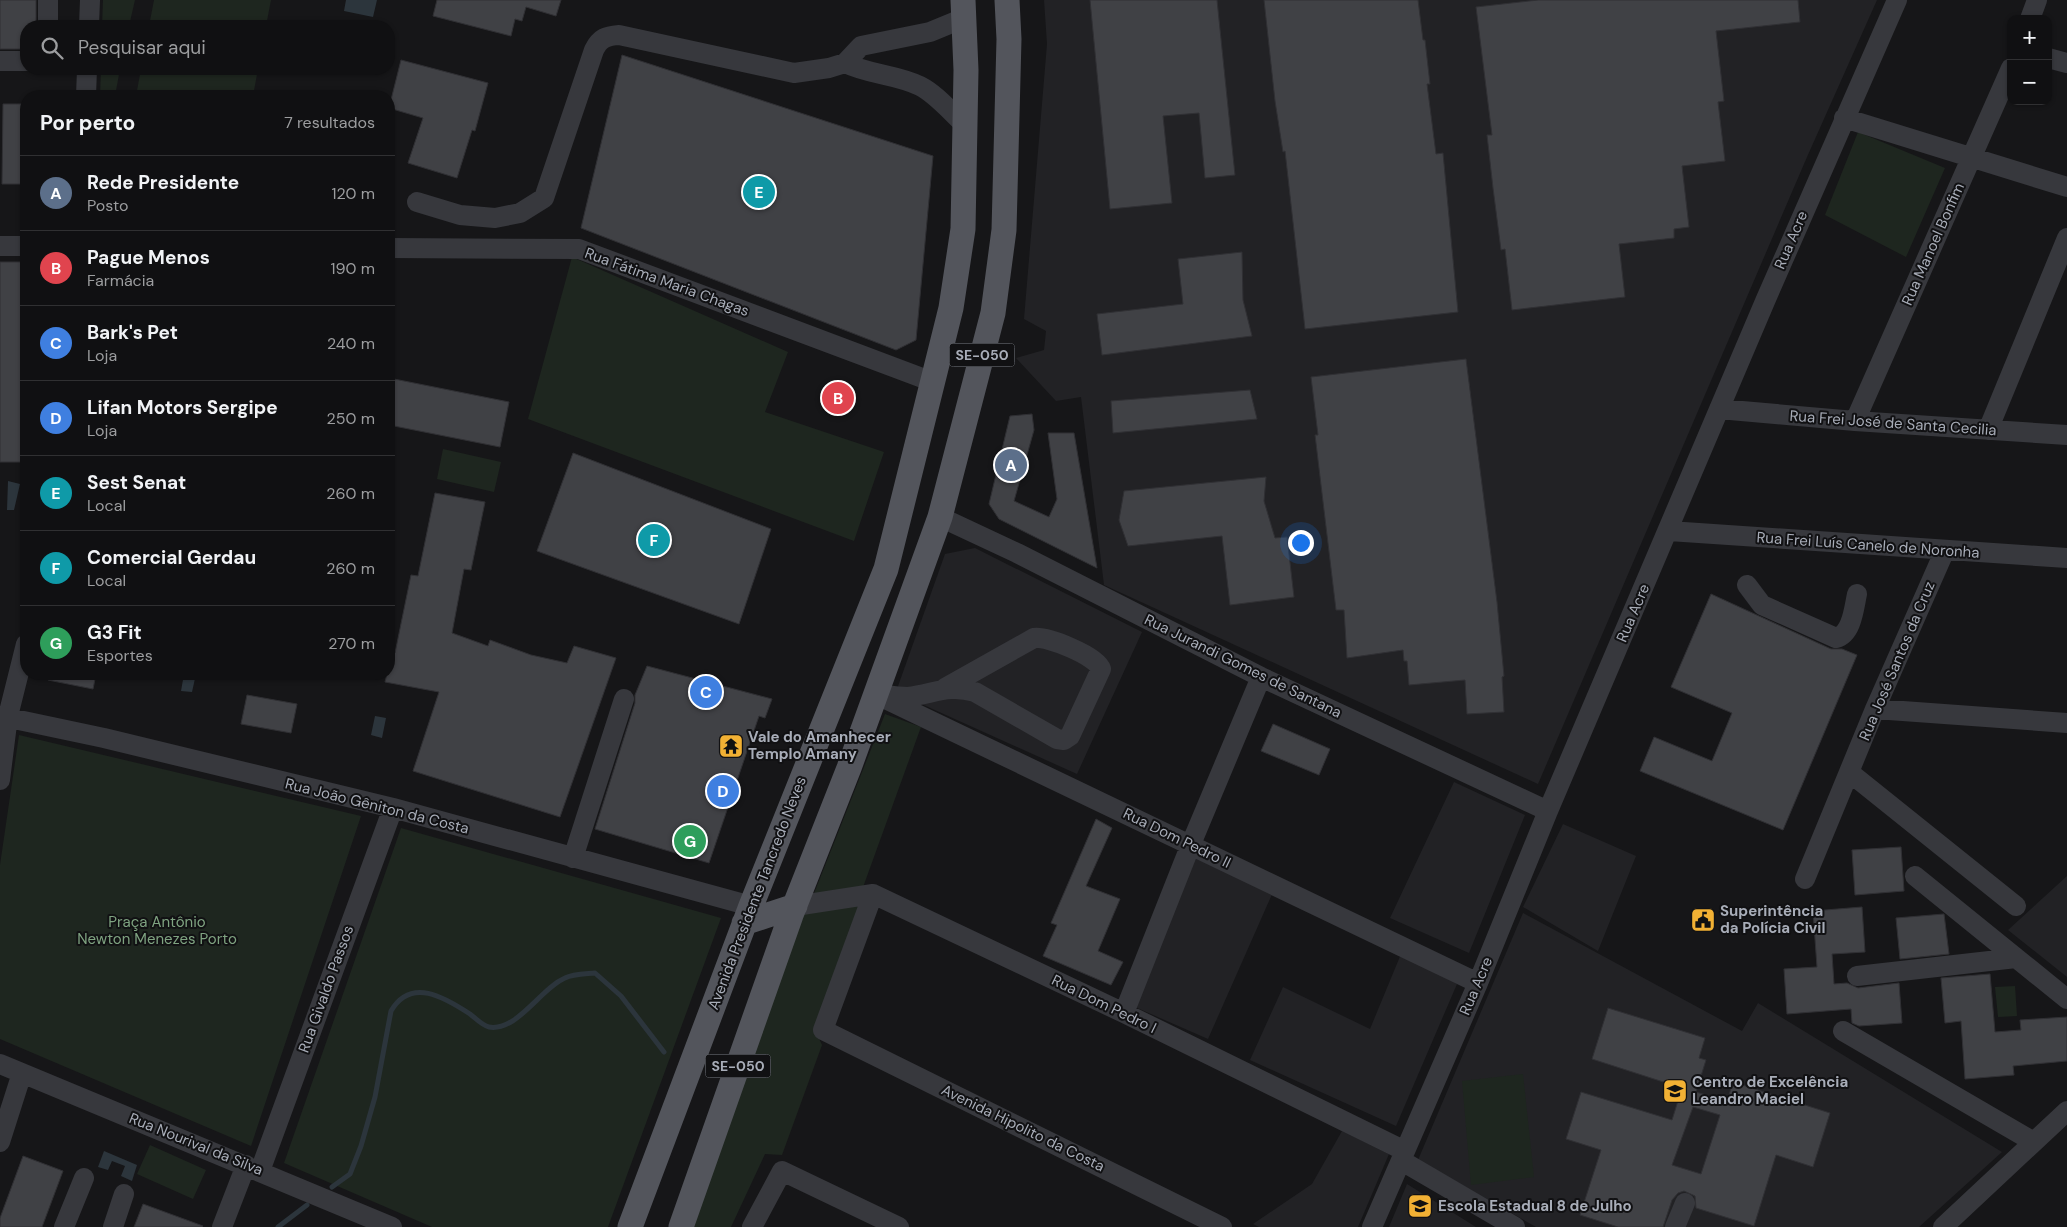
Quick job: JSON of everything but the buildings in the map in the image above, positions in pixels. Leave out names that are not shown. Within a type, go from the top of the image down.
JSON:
[{"type":"main road","name":"SE-050","points":[[681,1227],[797,900],[849,768],[940,517],[993,313],[1004,230],[1009,39],[1007,0]]},
{"type":"main road","name":"Avenida Presidente Tancredo Neves","points":[[630,1227],[748,915],[886,569],[951,308],[963,229],[964,9]]},
{"type":"main road","points":[[748,915],[797,900]]},
{"type":"street","points":[[48,0],[48,20]]},
{"type":"street","points":[[89,20],[90,0]]},
{"type":"street","name":"Rua Acre","points":[[1372,1227],[1478,983],[1548,811],[1669,531],[1719,408],[1897,0]]},
{"type":"street","points":[[2031,15],[2037,0]]},
{"type":"street","points":[[417,202],[460,215],[495,218],[520,213],[544,198],[594,50],[599,40],[608,36],[620,35],[794,73],[845,64],[862,46],[930,32],[964,9]]},
{"type":"street","points":[[2052,59],[2067,63]]},
{"type":"street","points":[[0,61],[20,61]]},
{"type":"street","points":[[845,64],[864,72],[890,75],[923,87],[964,124]]},
{"type":"street","points":[[86,90],[87,75]]},
{"type":"street","name":"Rua Manoel Bonfim","points":[[1855,421],[2007,77]]},
{"type":"street","points":[[1844,118],[2067,187]]},
{"type":"street","points":[[1988,430],[2067,238]]},
{"type":"street","points":[[0,246],[20,246]]},
{"type":"street","name":"Rua Fátima Maria Chagas","points":[[395,248],[579,249],[933,382]]},
{"type":"street","name":"Rua Frei José de Santa Cecilia","points":[[1719,408],[1855,421],[2067,435]]},
{"type":"street","name":"Rua Jurandi Gomes de Santana","points":[[940,517],[1017,553],[1261,677],[1548,811]]},
{"type":"street","name":"Rua Frei Luís Canelo de Noronha","points":[[1669,531],[2067,558]]},
{"type":"street","name":"Rua José Santos da Cruz","points":[[1805,879],[1875,709],[1945,550]]},
{"type":"street","points":[[1747,585],[1762,605],[1836,638],[1845,633],[1851,620],[1857,594]]},
{"type":"street","points":[[875,694],[906,697],[945,688],[960,687],[975,692],[1057,739],[1064,740],[1070,736],[1101,670],[1095,660],[1044,637],[1034,638],[945,688]]},
{"type":"street","points":[[0,780],[4,716],[20,664]]},
{"type":"street","points":[[1124,1013],[1191,844],[1261,677]]},
{"type":"street","name":"Rua Dom Pedro II","points":[[875,694],[1478,983]]},
{"type":"street","points":[[574,858],[624,698]]},
{"type":"street","points":[[1875,709],[2067,723]]},
{"type":"street","name":"Rua João Gêniton da Costa","points":[[4,716],[392,808],[574,858],[748,915]]},
{"type":"street","points":[[1849,772],[2016,906]]},
{"type":"street","name":"Rua Givaldo Passos","points":[[222,1227],[253,1168],[392,808]]},
{"type":"street","points":[[1915,876],[2067,999]]},
{"type":"street","points":[[797,900],[873,894]]},
{"type":"street","name":"Rua Dom Pedro I","points":[[873,894],[1124,1013],[1403,1156],[1515,1227]]},
{"type":"street","name":"Avenida Hipolito da Costa","points":[[873,894],[823,1030],[1222,1227]]},
{"type":"street","points":[[1857,976],[2016,958]]},
{"type":"street","points":[[1843,1031],[2028,1138]]},
{"type":"street","name":"Rua Nourival da Silva","points":[[0,1064],[392,1227]]},
{"type":"street","points":[[0,1142],[22,1073]]},
{"type":"street","points":[[1943,1227],[2028,1138],[2067,1111]]},
{"type":"street","points":[[752,1227],[782,1170],[889,1224]]},
{"type":"street","points":[[64,1227],[84,1178]]},
{"type":"street","points":[[113,1227],[124,1194]]},
{"type":"street","points":[[1676,1227],[1684,1203]]},
{"type":"shaded area","points":[[346,0],[377,0],[373,17],[344,11]]},
{"type":"shaded area","points":[[1044,0],[1877,0],[1807,157],[1538,784],[1104,585],[1081,397],[1056,401],[1016,358],[1044,350],[1046,331],[1024,319],[1047,44]]},
{"type":"shaded area","points":[[8,481],[20,484],[14,510],[7,510]]},
{"type":"shaded area","points":[[975,548],[1142,632],[1077,774],[906,697],[897,689],[945,554]]},
{"type":"shaded area","points":[[183,680],[195,680],[192,692],[181,691]]},
{"type":"shaded area","points":[[375,716],[386,718],[382,738],[371,735]]},
{"type":"shaded area","points":[[1454,782],[1525,815],[1469,953],[1390,918]]},
{"type":"shaded area","points":[[1563,824],[1636,856],[1598,951],[1523,907]]},
{"type":"shaded area","points":[[1195,858],[1273,892],[1208,1039],[1135,1007]]},
{"type":"shaded area","points":[[2067,876],[2067,977],[2008,930]]},
{"type":"shaded area","name":"Centro de Excelência Leandro Maciel","points":[[1523,913],[1742,1031],[1758,1003],[2002,1152],[1919,1227],[1536,1227],[1418,1160]]},
{"type":"shaded area","points":[[1401,954],[1457,984],[1396,1126],[1250,1060],[1283,987],[1370,1029]]},
{"type":"shaded area","points":[[1342,1131],[1389,1154],[1358,1227],[1259,1227],[1253,1224],[1312,1184]]},
{"type":"shaded area","points":[[104,1151],[137,1165],[132,1181],[121,1176],[125,1166],[112,1161],[108,1170],[98,1167]]},
{"type":"shaded area","name":"Escola Estadual 8 de Julho","points":[[1407,1184],[1476,1227],[1389,1227]]},
{"type":"green space","points":[[103,0],[135,0],[130,20],[102,20]]},
{"type":"green space","points":[[154,0],[271,0],[267,20],[150,20]]},
{"type":"green space","points":[[101,75],[119,75],[116,90],[100,90]]},
{"type":"green space","points":[[140,75],[257,75],[254,90],[137,90]]},
{"type":"green space","points":[[1858,132],[1945,168],[1906,257],[1825,215]]},
{"type":"green space","points":[[572,257],[788,352],[765,412],[884,452],[854,541],[528,419]]},
{"type":"green space","points":[[443,449],[501,462],[494,492],[437,479]]},
{"type":"green space","points":[[885,714],[921,727],[862,890],[813,896]]},
{"type":"green space","name":"Praça Antônio Newton Menezes Porto","points":[[19,735],[361,816],[251,1146],[0,1039],[0,865]]},
{"type":"green space","points":[[401,828],[721,918],[608,1227],[432,1227],[284,1163]]},
{"type":"green space","points":[[861,900],[816,1032],[822,1045],[782,1155],[765,1154],[731,1227],[685,1227],[806,909]]},
{"type":"green space","points":[[2015,986],[2017,1016],[1998,1017],[1995,987]]},
{"type":"green space","points":[[1523,1074],[1534,1177],[1471,1185],[1462,1081]]},
{"type":"green space","points":[[150,1145],[206,1170],[193,1199],[137,1174]]},
{"type":"waterway","points":[[332,1187],[350,1174],[361,1146],[375,1097],[391,1011],[399,1001],[408,995],[428,993],[450,1002],[484,1025],[499,1027],[519,1016],[556,983],[568,977],[595,973],[621,996],[664,1052]]},
{"type":"waterway","points":[[278,1227],[307,1205]]},
{"type":"place","name":"Sest Senat","points":[[759,192]]},
{"type":"place","name":"Pague Menos","points":[[838,398]]},
{"type":"place","name":"Rede Presidente","points":[[1011,465]]},
{"type":"place","name":"Comercial Gerdau","points":[[654,540]]},
{"type":"place","name":"Bark's Pet","points":[[706,692]]},
{"type":"place","name":"Vale do Amanhecer Templo Amany","points":[[731,746]]},
{"type":"place","name":"Lifan Motors Sergipe","points":[[723,791]]},
{"type":"place","name":"G3 Fit","points":[[690,841]]},
{"type":"place","name":"Superintência da Polícia Civil","points":[[1703,920]]},
{"type":"place","name":"Centro de Excelência Leandro Maciel","points":[[1675,1091]]},
{"type":"place","name":"Escola Estadual 8 de Julho","points":[[1420,1206]]}]
